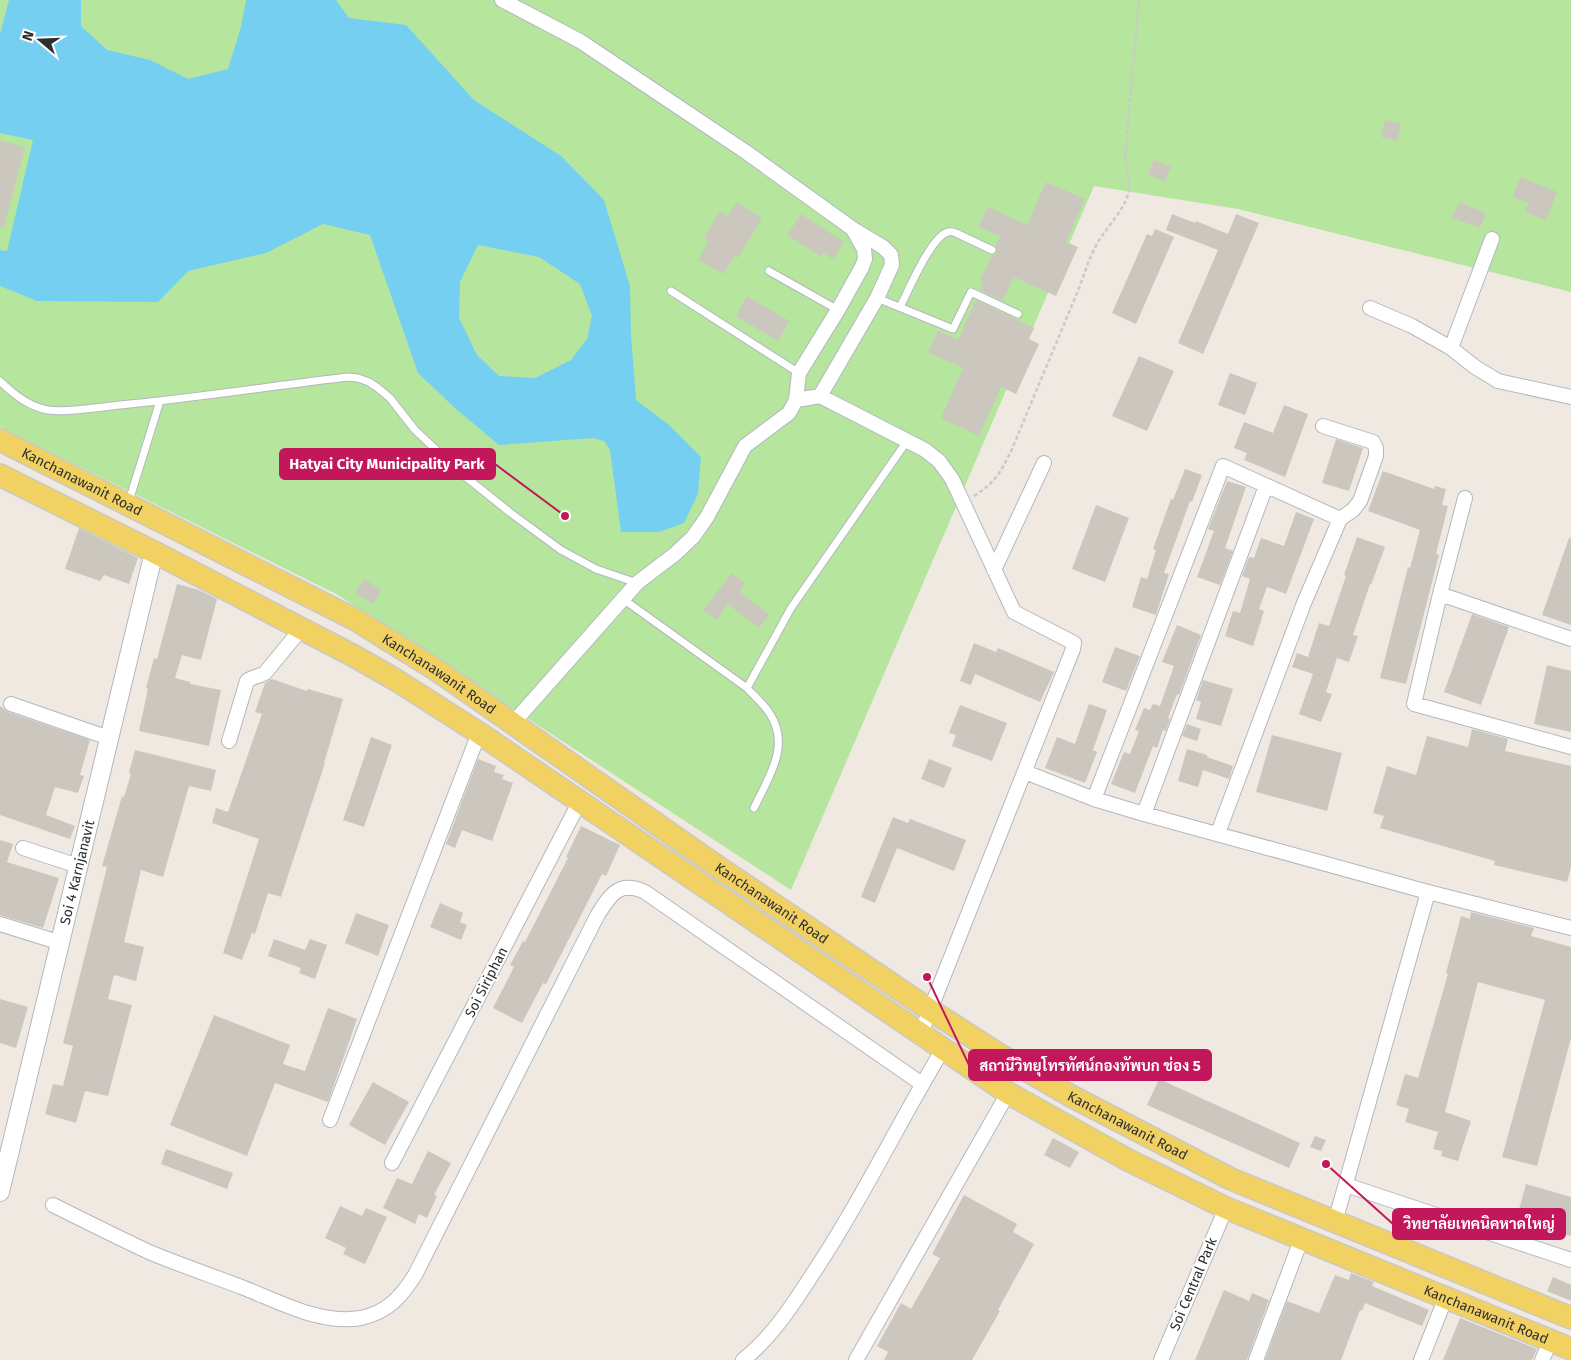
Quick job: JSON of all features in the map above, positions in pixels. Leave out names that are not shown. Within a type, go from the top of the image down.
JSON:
[{"type":"main road","name":"Kanchanawanit Road","points":[[0,440],[356,620],[435,670],[703,856],[930,1010],[1000,1055],[1071,1096],[1231,1179],[1571,1318]]},
{"type":"main road","name":"Kanchanawanit Road","points":[[0,475],[302,628],[388,675],[580,801],[1008,1093],[1112,1152],[1226,1208],[1571,1349]]},
{"type":"street","points":[[502,0],[580,41],[746,152],[854,230],[886,250],[892,258],[889,274],[820,396]]},
{"type":"street","points":[[513,723],[637,583],[684,547],[693,537],[707,517],[745,446],[789,413],[796,400],[799,373],[858,276],[865,259],[864,249],[854,230]]},
{"type":"street","points":[[1451,348],[1492,239]]},
{"type":"street","points":[[1370,308],[1412,326],[1451,348],[1482,372],[1498,381],[1571,398]]},
{"type":"street","points":[[796,400],[820,396],[908,440],[926,450],[939,461],[952,479],[964,502],[1014,612],[1074,643],[1026,772],[921,1034]]},
{"type":"street","points":[[1218,833],[1304,603],[1340,518],[1353,510],[1360,501],[1376,456],[1376,448],[1373,442],[1323,426]]},
{"type":"street","points":[[994,570],[1044,463]]},
{"type":"street","points":[[1094,799],[1223,466],[1340,518]]},
{"type":"street","points":[[1144,814],[1266,486]]},
{"type":"street","points":[[1465,498],[1414,704],[1571,747]]},
{"type":"street","name":"Soi 4 Karnjanavit","points":[[0,1192],[154,552]]},
{"type":"street","points":[[1440,594],[1571,639]]},
{"type":"street","points":[[229,741],[247,681],[252,677],[265,673],[302,628]]},
{"type":"street","points":[[11,704],[109,738]]},
{"type":"street","points":[[330,1120],[479,733]]},
{"type":"street","points":[[1026,772],[1094,799],[1144,814],[1428,892],[1571,928]]},
{"type":"street","name":"Soi Siriphan","points":[[392,1163],[580,801]]},
{"type":"street","points":[[22,848],[78,866]]},
{"type":"street","points":[[53,1205],[149,1252],[299,1310],[334,1319],[347,1319],[359,1318],[383,1310],[403,1294],[416,1275],[597,916],[612,894],[628,887],[637,888],[645,892],[922,1084]]},
{"type":"street","points":[[1335,1222],[1428,892]]},
{"type":"street","points":[[0,924],[61,943]]},
{"type":"street","points":[[743,1360],[765,1340],[785,1316],[820,1263],[943,1049]]},
{"type":"street","points":[[856,1360],[1008,1093]]},
{"type":"street","points":[[1346,1185],[1571,1260]]},
{"type":"street","name":"Soi Central Park","points":[[1160,1360],[1226,1208]]},
{"type":"street","points":[[1256,1360],[1301,1240]]},
{"type":"street","points":[[1421,1360],[1446,1297]]},
{"type":"street","points":[[1542,1360],[1551,1340]]},
{"type":"lane","points":[[900,308],[926,257],[945,233],[950,231],[956,232],[992,250]]},
{"type":"lane","points":[[769,271],[838,310]]},
{"type":"lane","points":[[671,291],[799,373]]},
{"type":"lane","points":[[877,298],[953,329],[971,292],[1018,314]]},
{"type":"lane","points":[[0,381],[11,392],[25,401],[37,407],[58,411],[160,401],[347,377],[358,378],[369,382],[390,398],[415,430],[462,474],[569,556],[596,569],[637,583]]},
{"type":"lane","points":[[128,504],[160,401]]},
{"type":"lane","points":[[747,688],[791,608],[908,440]]},
{"type":"lane","points":[[623,599],[747,688],[770,715],[780,741],[776,760],[754,808]]},
{"type":"path","points":[[964,502],[992,484],[1005,464],[1090,259],[1128,194],[1130,182],[1125,168],[1125,158],[1139,0]]},
{"type":"green space","points":[[0,0],[1571,0],[1571,292],[1238,209],[1094,186],[791,890],[338,595],[0,427]]},
{"type":"water","points":[[9,0],[81,0],[81,26],[107,50],[150,60],[188,79],[228,69],[241,27],[246,0],[336,0],[349,18],[406,25],[474,100],[561,156],[604,200],[630,286],[631,336],[636,400],[669,425],[701,457],[698,494],[684,523],[659,532],[621,532],[610,450],[604,441],[593,438],[499,445],[456,409],[418,373],[370,235],[323,224],[266,253],[188,271],[158,302],[37,301],[0,286],[0,250],[7,251],[33,140],[0,133],[0,34]],"holes":[[[478,245],[539,257],[580,284],[592,316],[587,339],[571,360],[535,378],[499,376],[477,355],[459,318],[460,282]]]},
{"type":"building","points":[[1385,120],[1401,124],[1397,141],[1381,137]]},
{"type":"building","points":[[0,140],[25,147],[4,227],[0,227]]},
{"type":"building","points":[[1154,160],[1171,166],[1165,181],[1148,175]]},
{"type":"building","points":[[1520,177],[1557,192],[1546,220],[1525,212],[1529,203],[1513,197]]},
{"type":"building","points":[[1046,182],[1085,199],[1066,242],[1078,247],[1056,296],[1014,277],[1003,301],[980,290],[983,283],[980,281],[992,255],[995,255],[997,252],[996,246],[1000,236],[978,227],[988,207],[1027,225]]},
{"type":"building","points":[[737,202],[762,218],[738,258],[735,256],[723,274],[698,259],[709,241],[704,238],[720,211],[728,216]]},
{"type":"building","points":[[1459,202],[1486,213],[1480,228],[1452,218]]},
{"type":"building","points":[[801,214],[844,242],[833,259],[823,253],[820,256],[787,235]]},
{"type":"building","points":[[1172,214],[1228,234],[1236,214],[1259,223],[1203,354],[1178,343],[1218,250],[1166,230]]},
{"type":"building","points":[[1155,229],[1174,237],[1136,324],[1112,313],[1147,234],[1152,236]]},
{"type":"building","points":[[747,296],[789,321],[778,341],[736,316]]},
{"type":"building","points":[[976,300],[1034,328],[1029,339],[1039,344],[1016,394],[1001,387],[979,436],[941,418],[963,368],[928,352],[938,331],[958,340]]},
{"type":"building","points":[[1139,356],[1174,371],[1147,431],[1112,416]]},
{"type":"building","points":[[1230,373],[1257,383],[1245,415],[1218,405]]},
{"type":"building","points":[[1284,405],[1308,414],[1285,477],[1244,460],[1247,453],[1234,448],[1244,422],[1273,433]]},
{"type":"building","points":[[1336,439],[1363,448],[1349,491],[1322,483]]},
{"type":"building","points":[[1185,469],[1202,475],[1192,502],[1190,501],[1164,573],[1169,574],[1156,615],[1132,607],[1141,577],[1147,579],[1156,550],[1153,549],[1171,499],[1173,500]]},
{"type":"building","points":[[1383,471],[1434,489],[1435,486],[1446,489],[1442,505],[1448,506],[1436,554],[1439,555],[1406,684],[1380,678],[1408,567],[1410,568],[1420,530],[1368,511]]},
{"type":"building","points":[[1227,481],[1246,487],[1225,548],[1233,551],[1220,585],[1197,577],[1214,531],[1208,529]]},
{"type":"building","points":[[1096,505],[1129,518],[1105,582],[1072,569]]},
{"type":"building","points":[[1296,512],[1314,519],[1286,594],[1267,587],[1259,609],[1264,611],[1253,646],[1225,636],[1233,611],[1240,613],[1250,579],[1242,576],[1249,557],[1254,558],[1261,538],[1284,546]]},
{"type":"building","points":[[79,528],[138,558],[129,584],[104,575],[100,581],[65,569]]},
{"type":"building","points":[[1357,537],[1385,547],[1353,635],[1358,636],[1349,662],[1337,658],[1326,692],[1332,694],[1321,722],[1299,714],[1313,674],[1292,667],[1297,653],[1308,657],[1319,623],[1329,626]]},
{"type":"building","points":[[1569,538],[1571,538],[1571,625],[1542,615]]},
{"type":"building","points":[[732,573],[745,583],[739,591],[769,615],[759,628],[728,604],[716,620],[703,610]]},
{"type":"building","points":[[364,579],[381,590],[373,604],[355,593]]},
{"type":"building","points":[[177,584],[199,590],[217,599],[201,660],[182,655],[175,678],[190,682],[190,684],[221,690],[209,746],[139,731],[148,689],[146,688],[154,658],[157,659]]},
{"type":"building","points":[[1472,614],[1509,627],[1481,705],[1444,692]]},
{"type":"building","points":[[1177,625],[1201,635],[1179,695],[1177,694],[1168,718],[1170,719],[1166,731],[1163,730],[1157,748],[1153,746],[1135,793],[1111,784],[1124,752],[1130,754],[1139,731],[1135,730],[1144,708],[1150,710],[1153,704],[1160,706],[1174,666],[1162,662]]},
{"type":"building","points":[[974,643],[996,652],[998,648],[1054,672],[1040,702],[975,674],[971,685],[960,681]]},
{"type":"building","points":[[1115,647],[1140,656],[1126,691],[1102,682]]},
{"type":"building","points":[[1547,665],[1571,671],[1571,732],[1534,724]]},
{"type":"building","points":[[272,679],[307,691],[308,689],[343,699],[325,763],[281,897],[268,893],[255,934],[252,933],[242,960],[223,953],[259,839],[212,823],[216,808],[228,812],[262,714],[255,712],[265,683]]},
{"type":"building","points":[[1203,680],[1233,689],[1221,726],[1196,719],[1201,702],[1196,700]]},
{"type":"building","points":[[1089,704],[1107,710],[1093,750],[1097,752],[1085,783],[1045,768],[1057,737],[1075,744]]},
{"type":"building","points":[[960,705],[1007,723],[992,761],[952,746],[956,735],[949,733]]},
{"type":"building","points":[[0,706],[8,712],[90,740],[80,775],[84,776],[78,793],[55,787],[46,815],[75,826],[70,839],[0,815]]},
{"type":"building","points":[[1187,724],[1201,729],[1197,741],[1182,736]]},
{"type":"building","points":[[1472,729],[1508,739],[1505,751],[1571,766],[1571,867],[1567,882],[1494,865],[1495,861],[1380,828],[1384,816],[1373,813],[1387,766],[1416,775],[1427,736],[1468,747]]},
{"type":"building","points":[[1272,735],[1342,753],[1327,811],[1256,792]]},
{"type":"building","points":[[371,737],[392,745],[364,827],[343,820]]},
{"type":"building","points":[[1187,749],[1233,766],[1229,779],[1203,770],[1198,787],[1178,781]]},
{"type":"building","points":[[135,750],[216,770],[211,791],[189,786],[163,877],[141,870],[124,942],[144,947],[136,981],[114,975],[108,999],[132,1005],[108,1096],[85,1091],[76,1123],[45,1114],[53,1084],[63,1086],[73,1046],[63,1043],[107,867],[102,866],[122,796],[124,797],[131,774],[129,773]]},
{"type":"building","points":[[478,759],[496,766],[494,772],[504,775],[502,779],[513,783],[492,841],[462,830],[455,848],[446,844]]},
{"type":"building","points":[[929,759],[952,768],[944,788],[921,779]]},
{"type":"building","points":[[893,817],[908,823],[910,819],[966,840],[954,871],[897,848],[875,903],[861,897]]},
{"type":"building","points":[[581,826],[620,845],[606,876],[602,874],[546,984],[543,983],[522,1023],[493,1008],[514,967],[510,965],[523,941],[525,942],[568,858],[566,857]]},
{"type":"building","points":[[0,840],[13,844],[7,862],[59,878],[43,928],[0,915]]},
{"type":"building","points":[[440,903],[463,913],[460,922],[467,925],[461,940],[430,927]]},
{"type":"building","points":[[1471,912],[1534,928],[1531,936],[1571,947],[1571,1038],[1537,1166],[1502,1157],[1545,1000],[1478,982],[1445,1112],[1471,1121],[1458,1161],[1441,1156],[1442,1151],[1433,1149],[1438,1132],[1405,1122],[1409,1109],[1396,1105],[1405,1074],[1418,1078],[1448,974],[1446,973],[1461,916],[1470,919]]},
{"type":"building","points":[[356,913],[389,925],[378,956],[345,943]]},
{"type":"building","points":[[274,939],[305,950],[310,939],[327,945],[315,979],[299,973],[301,968],[268,956]]},
{"type":"building","points":[[0,999],[28,1007],[16,1048],[0,1043]]},
{"type":"building","points":[[328,1008],[357,1019],[328,1102],[275,1083],[247,1156],[170,1125],[214,1015],[290,1045],[283,1064],[305,1071]]},
{"type":"building","points":[[1159,1079],[1300,1143],[1289,1168],[1147,1105]]},
{"type":"building","points":[[373,1082],[409,1102],[385,1145],[349,1125]]},
{"type":"building","points":[[1315,1136],[1326,1140],[1321,1151],[1310,1147]]},
{"type":"building","points":[[1053,1138],[1079,1152],[1070,1168],[1044,1155]]},
{"type":"building","points":[[166,1149],[233,1173],[227,1189],[161,1164]]},
{"type":"building","points":[[428,1151],[451,1163],[434,1195],[437,1196],[427,1218],[419,1214],[415,1224],[383,1208],[397,1178],[412,1184]]},
{"type":"building","points":[[1526,1184],[1571,1197],[1571,1236],[1516,1220]]},
{"type":"building","points":[[964,1195],[1017,1224],[1013,1232],[1034,1244],[998,1310],[1000,1311],[972,1360],[884,1360],[888,1352],[877,1346],[901,1303],[911,1309],[940,1258],[932,1254]]},
{"type":"building","points":[[340,1206],[362,1216],[366,1208],[387,1217],[365,1264],[343,1254],[346,1248],[325,1238]]},
{"type":"building","points":[[1351,1273],[1374,1282],[1372,1286],[1429,1310],[1422,1326],[1365,1303],[1362,1311],[1360,1310],[1341,1360],[1265,1360],[1287,1301],[1319,1313],[1335,1275],[1349,1280]]},
{"type":"building","points":[[1553,1277],[1571,1285],[1571,1301],[1547,1291]]},
{"type":"building","points":[[1224,1290],[1249,1301],[1252,1293],[1269,1300],[1247,1360],[1195,1360]]},
{"type":"building","points":[[1460,1318],[1537,1349],[1532,1360],[1443,1360]]},
{"type":"place","name":"Hatyai City Municipality Park","points":[[565,516]]},
{"type":"place","name":"สถานีวิทยุโทรทัศน์กองทัพบก ช่อง 5","points":[[927,977]]},
{"type":"place","name":"วิทยาลัยเทคนิคหาดใหญ่","points":[[1326,1164]]}]
